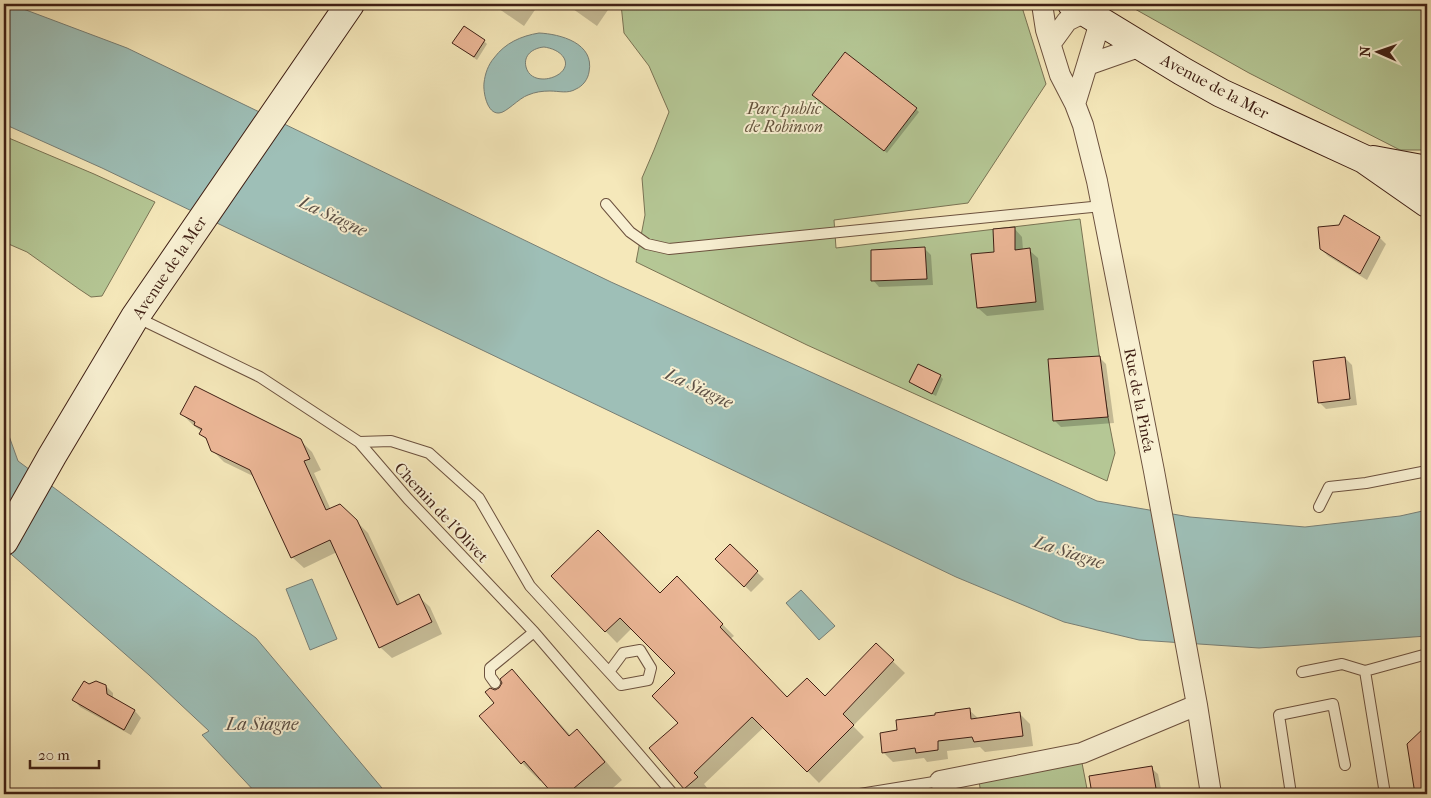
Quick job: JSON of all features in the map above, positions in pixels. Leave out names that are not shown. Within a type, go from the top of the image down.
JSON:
[{"type":"main road","name":"Avenue de la Mer","points":[[4,541],[135,316],[350,4]]},
{"type":"main road","name":"Avenue de la Mer","points":[[1086,12],[1221,93],[1364,159],[1427,203]]},
{"type":"main road","name":"Avenue de la Mer","points":[[1364,159],[1427,170]]},
{"type":"street","name":"Rue de la Pinéa","points":[[1042,4],[1046,30],[1060,75],[1075,104],[1083,125],[1102,206],[1154,471],[1212,794]]},
{"type":"street","points":[[1051,43],[1067,21],[1086,12],[1087,65],[1075,104]]},
{"type":"street","points":[[1087,65],[1141,46]]},
{"type":"street","points":[[940,788],[1082,753],[1197,705]]},
{"type":"lane","points":[[606,204],[630,232],[647,244],[669,249],[1102,206]]},
{"type":"lane","name":"Chemin de l'Olivet","points":[[135,316],[260,378],[359,442],[408,500],[534,632],[673,794]]},
{"type":"lane","points":[[359,442],[391,441],[429,453],[479,498],[530,586],[609,672]]},
{"type":"lane","points":[[1319,507],[1329,487],[1366,483],[1427,471]]},
{"type":"lane","points":[[495,683],[490,676],[490,668],[534,632]]},
{"type":"lane","points":[[1302,672],[1342,664],[1365,671],[1427,654]]},
{"type":"lane","points":[[1365,671],[1385,794]]},
{"type":"lane","points":[[1291,794],[1279,714],[1333,704],[1345,765]]},
{"type":"lane","points":[[860,794],[904,786],[940,788]]},
{"type":"green space","name":"Parc public de Robinson","points":[[621,4],[1021,4],[1046,84],[968,203],[834,220],[836,248],[1080,219],[1108,417],[1115,453],[1107,481],[807,345],[636,262],[645,215],[642,178],[669,112],[649,66],[624,33]]},
{"type":"green space","points":[[1126,4],[1427,4],[1427,150],[1400,150],[1249,73]]},
{"type":"green space","points":[[4,136],[155,202],[102,296],[91,297],[27,252],[4,242]]},
{"type":"green space","points":[[1082,763],[1088,794],[981,794],[979,781]]},
{"type":"water","points":[[4,4],[10,4],[127,48],[611,282],[1097,501],[1190,517],[1305,527],[1400,516],[1427,510],[1427,636],[1259,648],[1139,640],[1064,622],[956,577],[102,168],[4,124]]},
{"type":"water","points":[[532,34],[557,35],[581,47],[587,54],[589,62],[588,77],[581,86],[573,91],[533,93],[502,112],[499,113],[491,110],[484,92],[484,80],[488,67],[498,53],[508,44]],"holes":[[[544,47],[560,53],[564,58],[565,64],[563,70],[558,75],[543,79],[536,78],[530,74],[525,63],[530,53]]]},
{"type":"water","name":"La Siagne","points":[[4,422],[18,461],[256,638],[387,794],[257,794],[202,735],[209,731],[149,675],[4,548]]},
{"type":"water","points":[[312,579],[337,639],[310,650],[286,589]]},
{"type":"water","points":[[801,590],[835,626],[819,640],[786,603]]},
{"type":"building","points":[[464,26],[485,40],[474,57],[452,43]]},
{"type":"building","points":[[845,52],[917,108],[884,151],[812,95]]},
{"type":"building","points":[[1344,215],[1380,237],[1360,274],[1320,249],[1318,227],[1339,225]]},
{"type":"building","points":[[1015,227],[1015,250],[1030,248],[1036,302],[977,308],[971,254],[994,252],[993,229]]},
{"type":"building","points":[[925,247],[927,279],[871,281],[871,250]]},
{"type":"building","points":[[1100,356],[1108,417],[1053,421],[1048,359]]},
{"type":"building","points":[[1345,357],[1350,399],[1318,403],[1313,361]]},
{"type":"building","points":[[918,364],[941,375],[932,394],[909,382]]},
{"type":"building","points":[[195,386],[301,439],[310,459],[304,461],[326,510],[340,504],[357,520],[397,605],[419,594],[432,622],[379,648],[330,540],[291,558],[250,470],[211,451],[206,438],[199,434],[202,429],[194,425],[195,422],[180,414]]},
{"type":"building","points":[[598,530],[660,593],[677,576],[723,624],[720,627],[787,697],[807,678],[825,696],[876,643],[894,660],[843,714],[854,725],[807,772],[752,717],[694,773],[698,777],[684,789],[649,748],[678,723],[652,696],[675,673],[620,618],[605,632],[551,576]]},
{"type":"building","points":[[730,544],[758,571],[744,587],[715,559]]},
{"type":"building","points":[[512,669],[569,736],[577,729],[605,762],[567,794],[553,794],[524,761],[521,764],[479,716],[494,703],[485,692],[490,688],[495,690],[499,688],[502,683],[500,679]]},
{"type":"building","points":[[84,681],[89,684],[96,681],[106,685],[107,694],[135,710],[124,730],[72,700]]},
{"type":"building","points":[[970,708],[971,719],[1020,712],[1023,736],[974,742],[972,737],[938,741],[938,750],[916,753],[915,748],[882,753],[880,733],[897,730],[896,720]]},
{"type":"building","points":[[1427,725],[1427,794],[1415,794],[1407,744]]},
{"type":"building","points":[[1152,766],[1157,794],[1092,794],[1089,776]]}]
